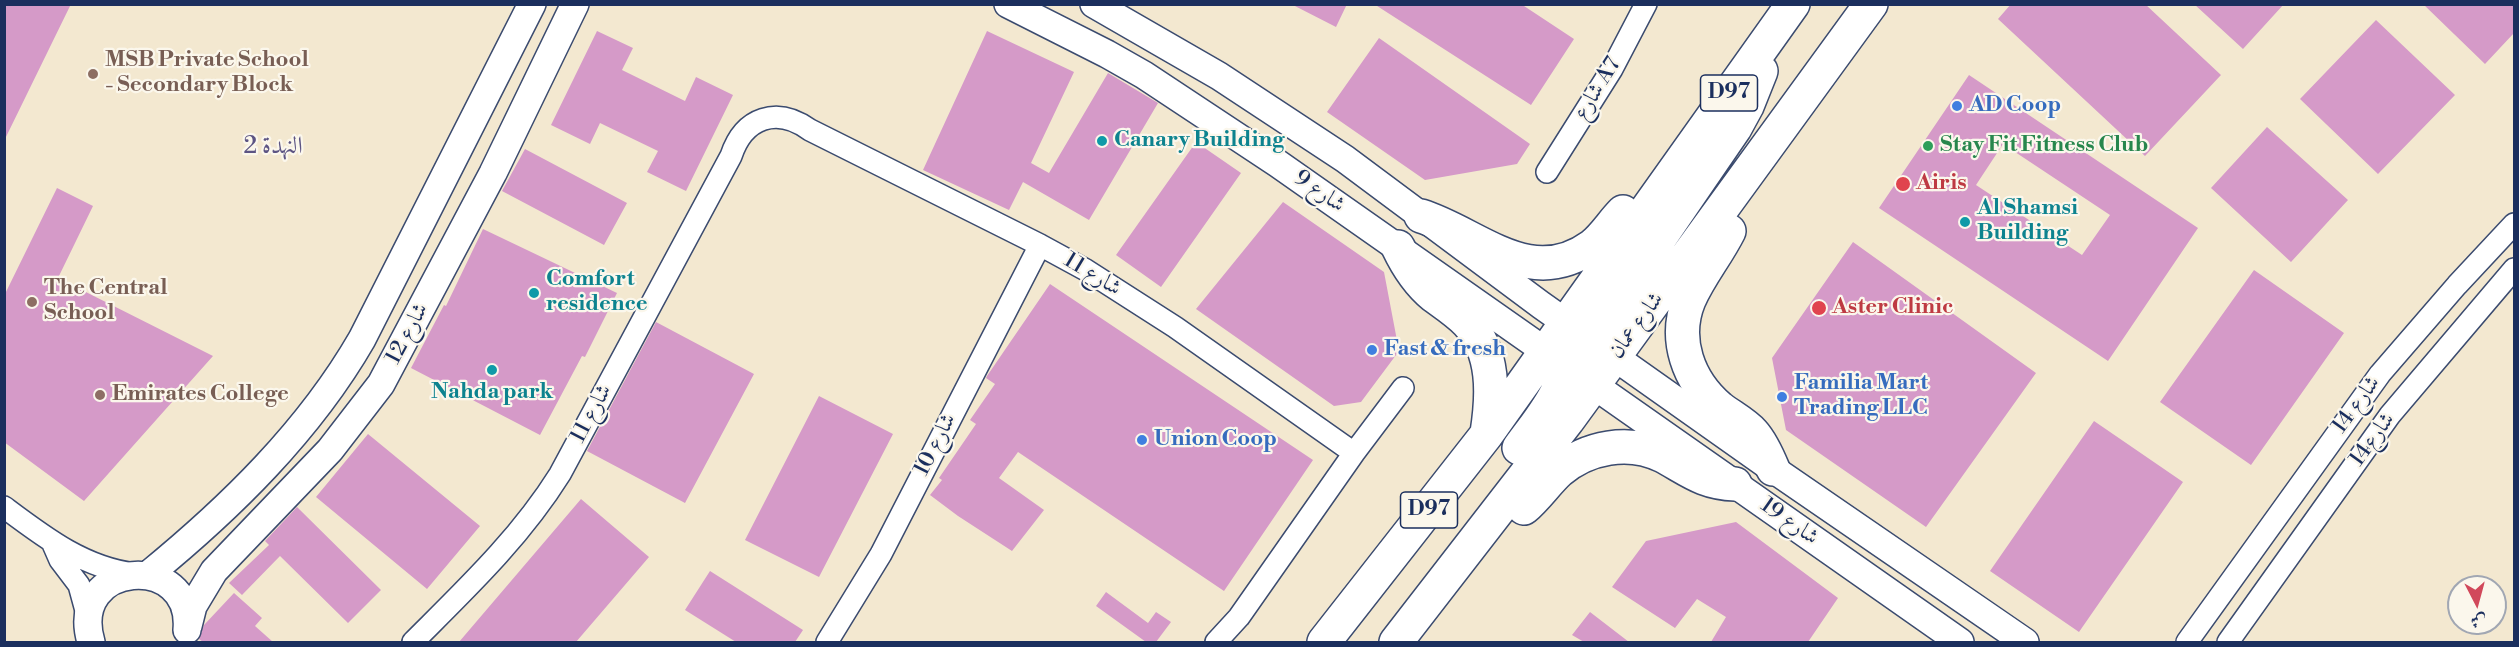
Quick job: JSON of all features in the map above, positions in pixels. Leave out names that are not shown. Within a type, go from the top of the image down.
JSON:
[{"type":"main road","name":"D97","points":[[1602,348],[1666,182],[1793,4]]},
{"type":"main road","name":"شارع عمان","points":[[1602,348],[1752,168],[1871,4]]},
{"type":"main road","points":[[1606,393],[1585,367],[1584,358],[1602,348],[1735,128],[1757,84],[1769,37]]},
{"type":"main road","points":[[1752,168],[1728,233],[1689,301],[1684,318],[1683,348],[1688,366],[1697,382],[1720,407],[1752,432],[1773,469]]},
{"type":"main road","points":[[1421,216],[1441,222],[1514,260],[1541,263],[1568,258],[1592,245],[1629,207],[1666,182]]},
{"type":"main road","points":[[1398,247],[1422,285],[1466,321],[1480,341],[1488,363],[1490,381],[1486,434]]},
{"type":"main road","points":[[1397,642],[1409,611],[1427,578],[1560,388],[1557,358],[1602,348]]},
{"type":"main road","name":"D97","points":[[1324,642],[1486,434],[1557,358]]},
{"type":"main road","name":"D97","points":[[1397,642],[1472,546],[1606,393]]},
{"type":"main road","points":[[1472,546],[1514,517],[1567,464],[1605,448],[1628,446],[1652,451],[1706,480],[1735,484]]},
{"type":"street","name":"شارع 12","points":[[142,575],[228,504],[300,428],[334,385],[362,339],[532,4]]},
{"type":"street","name":"شارع 12","points":[[186,638],[194,606],[214,571],[330,450],[381,384],[493,173],[574,4]]},
{"type":"street","name":"شارع 9","points":[[1008,4],[1107,54],[1143,75],[1277,163],[1606,393]]},
{"type":"street","name":"شارع 9","points":[[1094,4],[1200,65],[1345,159],[1602,348]]},
{"type":"street","name":"شارع A7","points":[[1546,172],[1612,69],[1647,4]]},
{"type":"street","name":"شارع 11","points":[[413,642],[496,558],[541,504],[560,474],[731,156],[736,142],[744,131],[763,120],[784,117],[798,122],[1086,270],[1174,327],[1354,453]]},
{"type":"street","name":"شارع 14","points":[[2187,642],[2380,374],[2457,285],[2514,224]]},
{"type":"street","name":"شارع 10","points":[[827,642],[881,554],[1041,245]]},
{"type":"street","name":"شارع14","points":[[2228,642],[2396,407],[2514,269]]},
{"type":"street","name":"شارع 19","points":[[1602,348],[2025,642]]},
{"type":"street","points":[[1216,642],[1239,617],[1354,453],[1403,388]]},
{"type":"street","name":"شارع 19","points":[[1606,393],[1960,642]]},
{"type":"street","points":[[4,507],[53,544],[106,569],[162,580],[173,588],[181,599],[186,612],[186,638]]},
{"type":"street","points":[[53,544],[60,560],[79,585],[84,596],[87,633]]},
{"type":"street","points":[[87,633],[90,608],[98,594],[109,583],[124,576],[142,575]]},
{"type":"building","points":[[4,4],[71,4],[4,141]]},
{"type":"building","points":[[1291,4],[1347,4],[1336,27]]},
{"type":"building","points":[[1374,4],[1521,4],[1574,39],[1531,105]]},
{"type":"building","points":[[2011,4],[2145,4],[2221,75],[2145,156],[1998,19]]},
{"type":"building","points":[[2194,4],[2284,4],[2243,49]]},
{"type":"building","points":[[2423,4],[2514,4],[2514,33],[2485,64]]},
{"type":"building","points":[[2376,20],[2455,95],[2378,174],[2300,99]]},
{"type":"building","points":[[597,31],[633,48],[622,70],[685,101],[696,77],[733,95],[686,191],[647,172],[658,151],[600,123],[590,144],[551,125]]},
{"type":"building","points":[[987,31],[1074,72],[1031,163],[1049,173],[1108,73],[1158,103],[1089,220],[1023,182],[1009,210],[923,170]]},
{"type":"building","points":[[1379,38],[1530,144],[1517,164],[1425,180],[1327,112]]},
{"type":"building","name":"Al Shamsi Building","points":[[1969,75],[2198,228],[2108,361],[1879,208]],"holes":[[[2003,144],[2110,215],[2082,255],[1976,185]]]},
{"type":"building","points":[[2267,127],[2348,200],[2291,262],[2211,188]]},
{"type":"building","points":[[1196,142],[1241,173],[1161,287],[1116,255]]},
{"type":"building","points":[[525,149],[627,203],[604,245],[502,191]]},
{"type":"building","name":"Emirates College","points":[[57,188],[93,206],[58,278],[213,356],[84,501],[4,442],[4,296]]},
{"type":"building","points":[[1283,202],[1384,272],[1399,351],[1361,402],[1334,406],[1196,309]]},
{"type":"building","points":[[483,229],[617,293],[585,357],[582,356],[540,435],[411,368],[444,305],[446,306]]},
{"type":"building","points":[[1853,242],[2036,373],[1926,527],[1786,430],[1772,358]]},
{"type":"building","points":[[2254,270],[2344,333],[2251,465],[2160,402]]},
{"type":"building","name":"Union Coop","points":[[1050,284],[1313,460],[1224,591],[1018,452],[999,478],[1044,510],[1012,551],[930,495],[942,480],[939,478],[976,424],[970,420],[995,384],[986,378],[987,376]]},
{"type":"building","points":[[656,322],[754,374],[685,503],[587,451]]},
{"type":"building","points":[[819,396],[893,434],[819,577],[745,540]]},
{"type":"building","points":[[2094,421],[2183,482],[2079,632],[1990,571]]},
{"type":"building","points":[[368,434],[480,526],[427,589],[316,497]]},
{"type":"building","points":[[581,499],[649,557],[576,642],[459,642]]},
{"type":"building","points":[[297,507],[381,590],[348,623],[280,556],[242,595],[229,583],[269,545],[265,541]]},
{"type":"building","points":[[1736,522],[1838,598],[1808,642],[1711,642],[1726,617],[1697,599],[1675,628],[1612,587],[1646,541]]},
{"type":"building","points":[[710,571],[803,630],[795,642],[736,642],[685,610]]},
{"type":"building","points":[[1106,592],[1148,623],[1156,612],[1171,622],[1156,642],[1146,642],[1096,606]]},
{"type":"building","points":[[234,593],[262,618],[255,626],[273,642],[203,642],[199,639],[204,625]]},
{"type":"building","points":[[1590,612],[1629,642],[1584,642],[1572,635]]},
{"type":"place","name":"MSB Private School - Secondary Block","points":[[93,74]]},
{"type":"place","name":"AD Coop","points":[[1957,106]]},
{"type":"place","name":"Canary Building","points":[[1102,141]]},
{"type":"place","name":"Stay Fit Fitness Club","points":[[1928,146]]},
{"type":"place","name":"Airis","points":[[1903,184]]},
{"type":"place","name":"Al Shamsi Building","points":[[1965,222]]},
{"type":"place","name":"Comfort residence","points":[[534,293]]},
{"type":"place","name":"The Central School","points":[[32,302]]},
{"type":"place","name":"Aster Clinic","points":[[1819,308]]},
{"type":"place","name":"Fast & fresh","points":[[1372,350]]},
{"type":"place","name":"Nahda park","points":[[492,370]]},
{"type":"place","name":"Emirates College","points":[[100,395]]},
{"type":"place","name":"Familia Mart Trading LLC","points":[[1782,397]]},
{"type":"place","name":"Union Coop","points":[[1142,440]]},
{"type":"district","name":"النهدة 2","points":[[273,147]]}]
